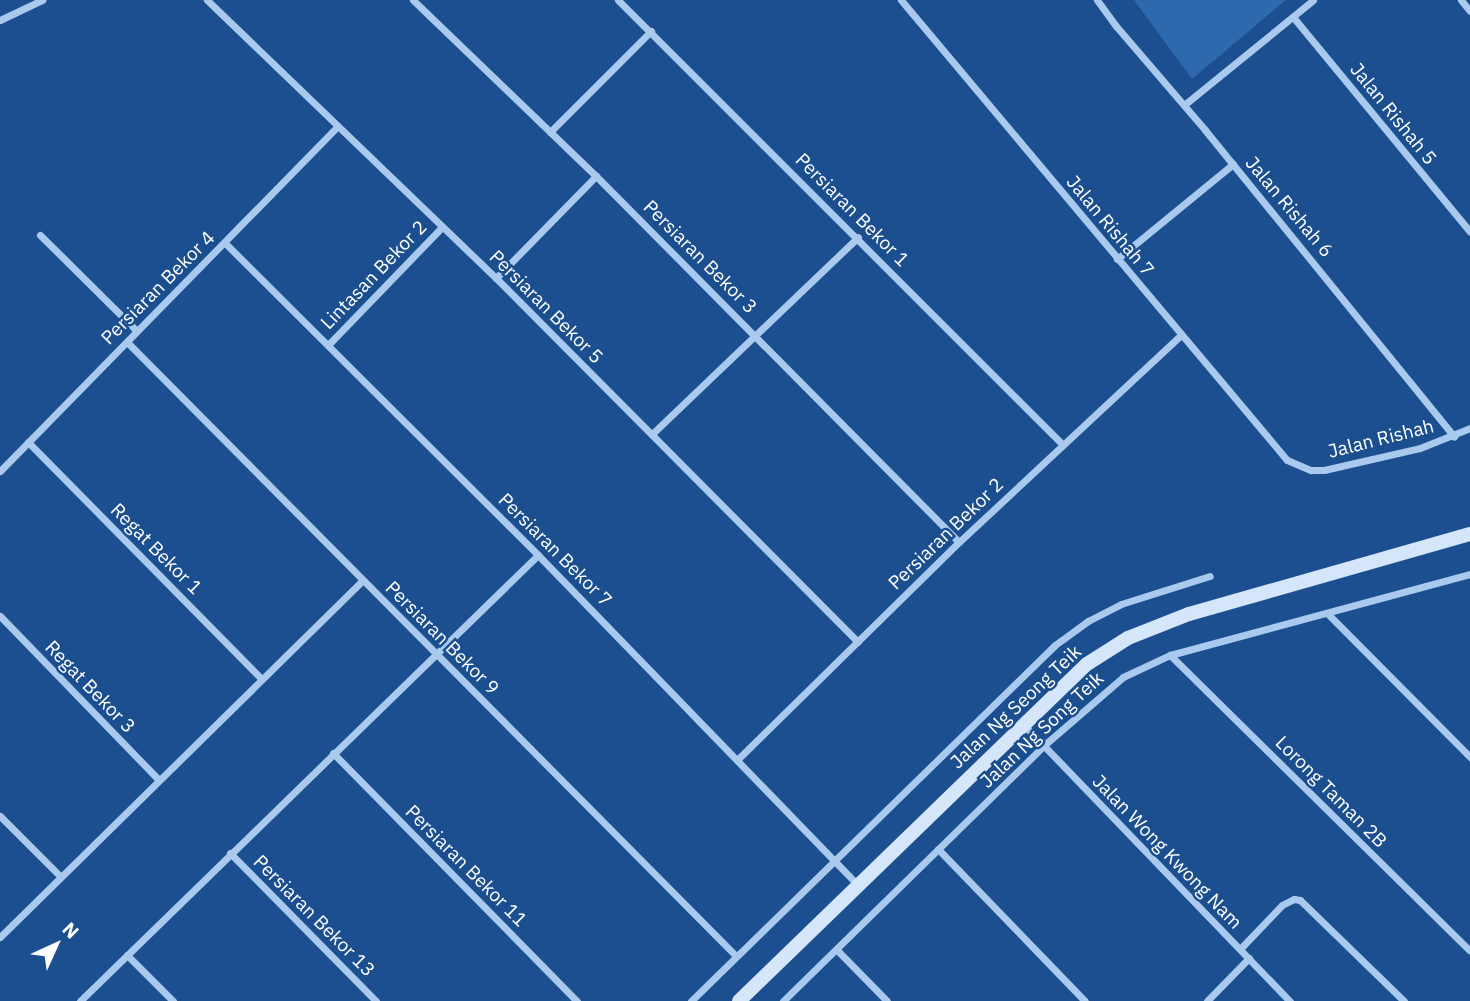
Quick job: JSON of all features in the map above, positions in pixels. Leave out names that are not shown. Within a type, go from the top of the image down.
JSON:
[{"type":"main road","name":"Jalan Ng Seong Teik","points":[[739,1001],[1087,664],[1128,638],[1157,625],[1470,534]]},
{"type":"street","points":[[0,20],[42,0]]},
{"type":"street","name":"Persiaran Bekor 5","points":[[207,0],[496,278],[858,642]]},
{"type":"street","name":"Persiaran Bekor 3","points":[[413,0],[596,176],[959,542]]},
{"type":"street","name":"Persiaran Bekor 1","points":[[618,0],[858,237],[1062,444]]},
{"type":"street","name":"Jalan Rishah 7","points":[[901,0],[1275,449],[1298,466]]},
{"type":"street","name":"Jalan Rishah 6","points":[[1097,0],[1115,26],[1233,164],[1454,436]]},
{"type":"street","points":[[1184,105],[1313,0]]},
{"type":"street","points":[[1461,0],[1470,11]]},
{"type":"street","name":"Jalan Rishah 5","points":[[1293,17],[1470,232]]},
{"type":"street","points":[[550,132],[651,31]]},
{"type":"street","name":"Persiaran Bekor 4","points":[[0,471],[337,127]]},
{"type":"street","points":[[1117,259],[1233,164]]},
{"type":"street","points":[[496,278],[596,176]]},
{"type":"street","name":"Lintasan Bekor 2","points":[[329,344],[442,227]]},
{"type":"street","points":[[40,235],[137,331]]},
{"type":"street","points":[[652,434],[858,237]]},
{"type":"street","name":"Persiaran Bekor 7","points":[[225,243],[538,555],[857,884]]},
{"type":"street","name":"Persiaran Bekor 2","points":[[738,759],[959,542],[1181,335]]},
{"type":"street","name":"Persiaran Bekor 9","points":[[127,342],[736,956]]},
{"type":"street","name":"Jalan Rishah","points":[[1298,466],[1324,470],[1393,455],[1454,436],[1470,428]]},
{"type":"street","name":"Regat Bekor 1","points":[[28,442],[262,679]]},
{"type":"street","points":[[80,1001],[538,555]]},
{"type":"street","name":"Jalan Ng Song Teik","points":[[783,1001],[1042,747],[1123,677],[1170,656],[1470,574]]},
{"type":"street","name":"Jalan Ng Seong Teik","points":[[691,1001],[1055,645],[1088,621],[1121,604],[1210,576]]},
{"type":"street","points":[[0,937],[362,581]]},
{"type":"street","points":[[1328,614],[1470,757]]},
{"type":"street","name":"Regat Bekor 3","points":[[0,616],[158,779]]},
{"type":"street","name":"Lorong Taman 2B","points":[[1170,656],[1470,951]]},
{"type":"street","name":"Jalan Wong Kwong Nam","points":[[1023,724],[1042,747],[1290,1001]]},
{"type":"street","name":"Persiaran Bekor 11","points":[[333,753],[577,1001]]},
{"type":"street","points":[[0,816],[60,876]]},
{"type":"street","points":[[938,849],[1085,1001]]},
{"type":"street","name":"Persiaran Bekor 13","points":[[230,853],[376,1001]]},
{"type":"street","points":[[1240,950],[1282,905],[1294,899],[1300,900],[1404,1001]]},
{"type":"street","points":[[836,950],[887,1001]]},
{"type":"street","points":[[127,955],[173,1001]]},
{"type":"street","points":[[1207,1001],[1249,958]]},
{"type":"shaded area","points":[[1134,0],[1286,0],[1192,79]]}]
